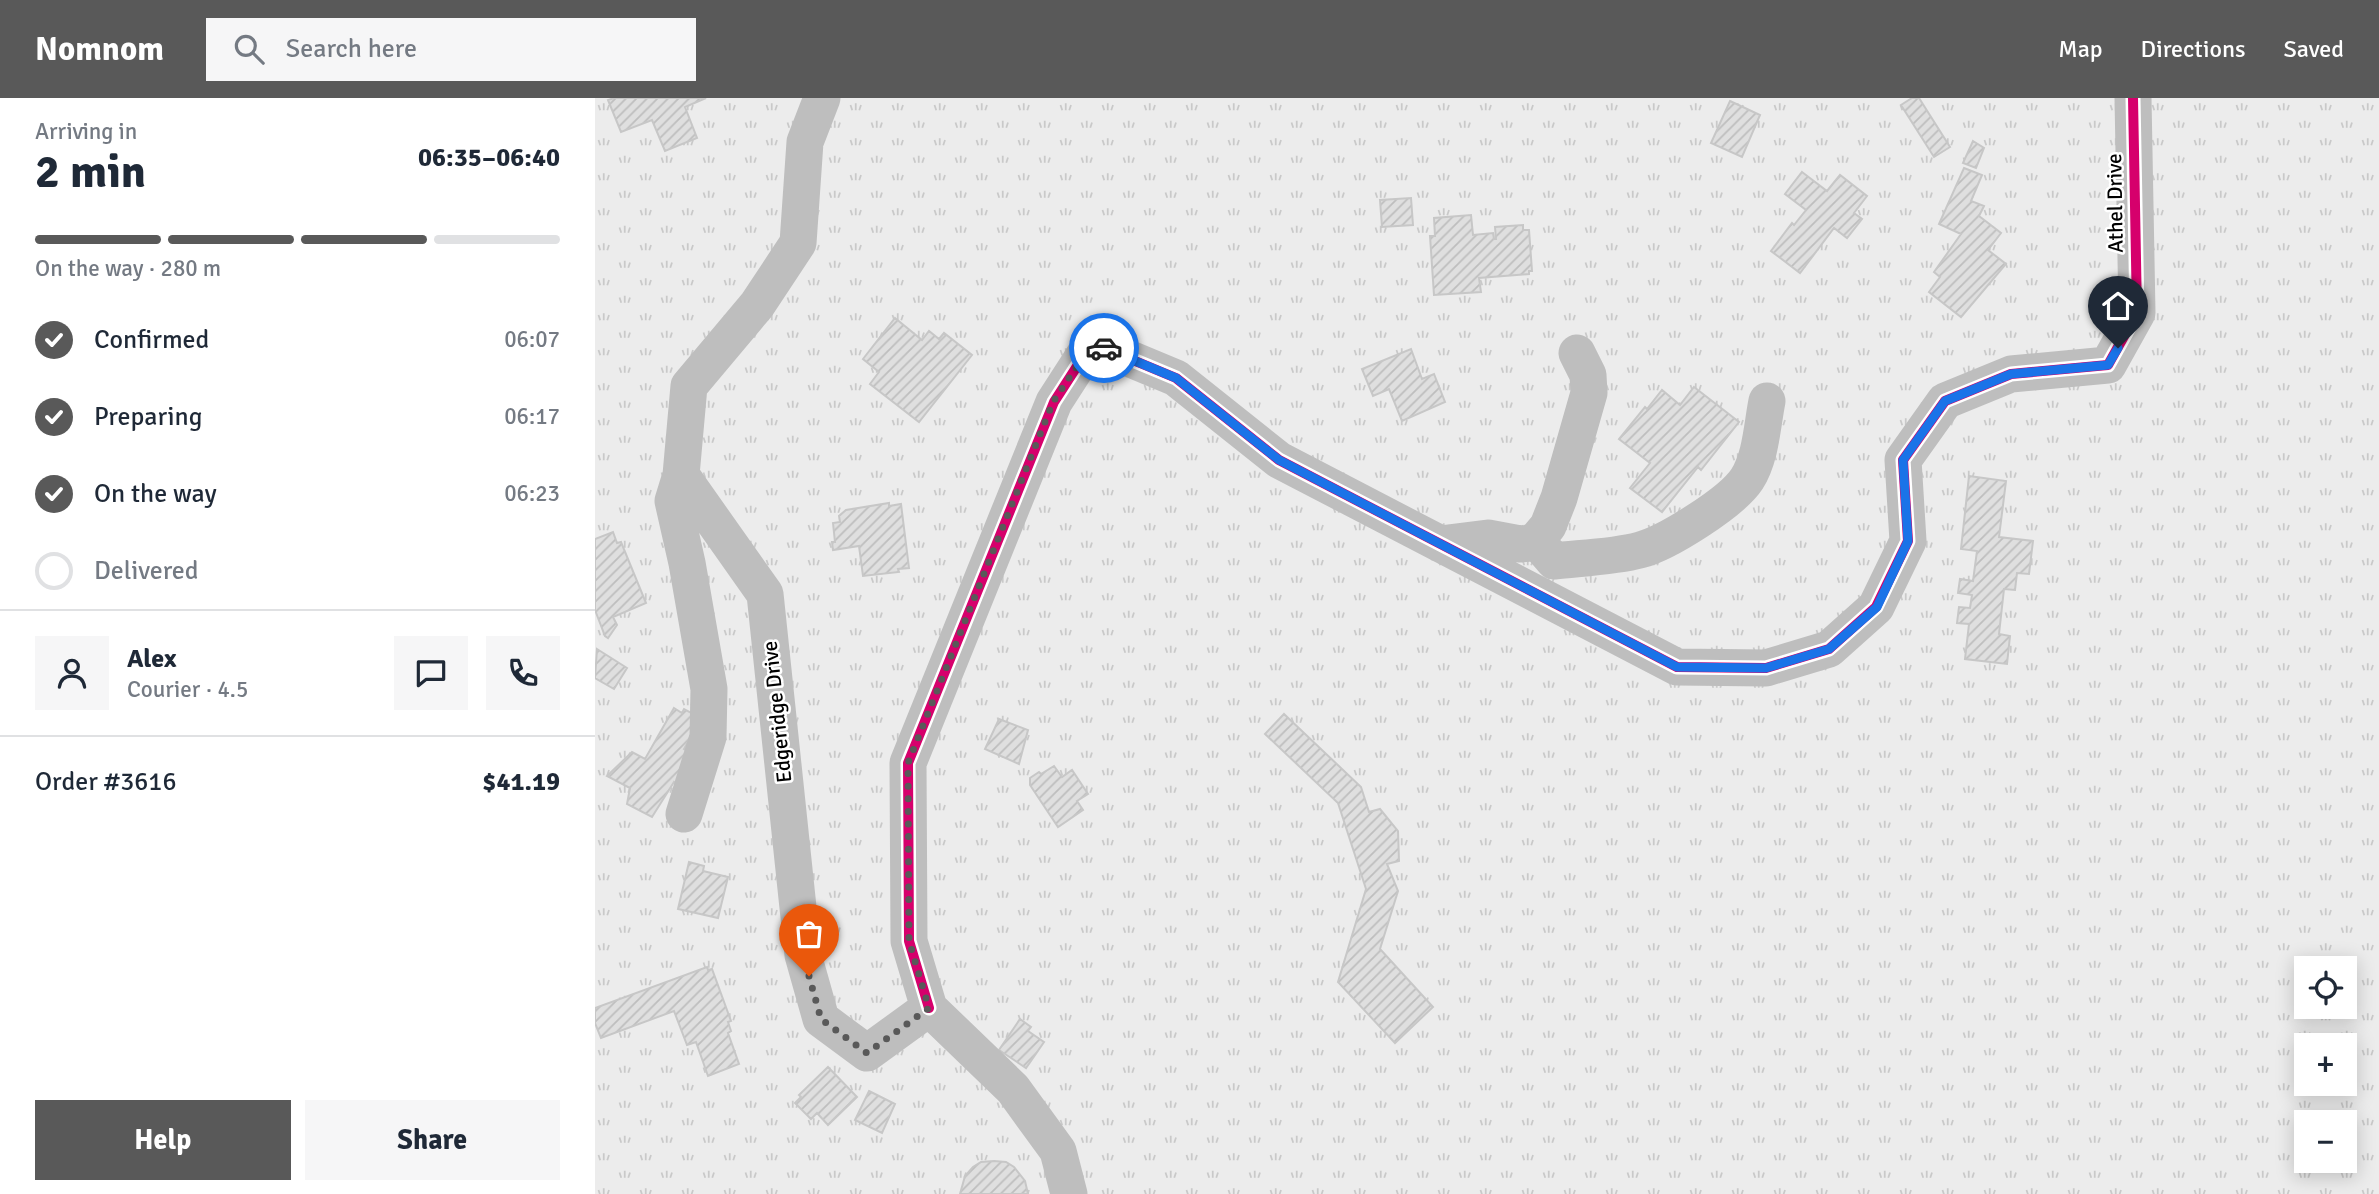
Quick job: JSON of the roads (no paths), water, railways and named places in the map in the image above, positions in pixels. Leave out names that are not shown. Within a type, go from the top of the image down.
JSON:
[{"type":"street","points":[[684,814],[708,737],[709,689],[673,501],[681,475],[689,386],[757,305],[798,243],[805,142],[821,98]]},
{"type":"street","name":"Athel Drive","points":[[929,1008],[909,941],[908,763],[1053,402],[1092,344],[1176,378],[1279,460],[1677,667],[1766,668],[1829,649],[1877,607],[1908,541],[1903,460],[1945,401],[2011,374],[2108,365],[2137,313],[2133,98]]},
{"type":"street","points":[[1440,544],[1477,538],[1520,544],[1536,540],[1548,526],[1559,498],[1589,393],[1588,375],[1577,353]]},
{"type":"street","points":[[1536,540],[1554,561],[1641,550],[1673,534],[1735,493],[1748,478],[1756,459],[1767,401]]},
{"type":"street","name":"Edgeridge Drive","points":[[681,475],[765,594],[803,955],[821,1019],[867,1053],[929,1008]]},
{"type":"street","points":[[929,1008],[1013,1089],[1058,1151],[1069,1194]]}]
